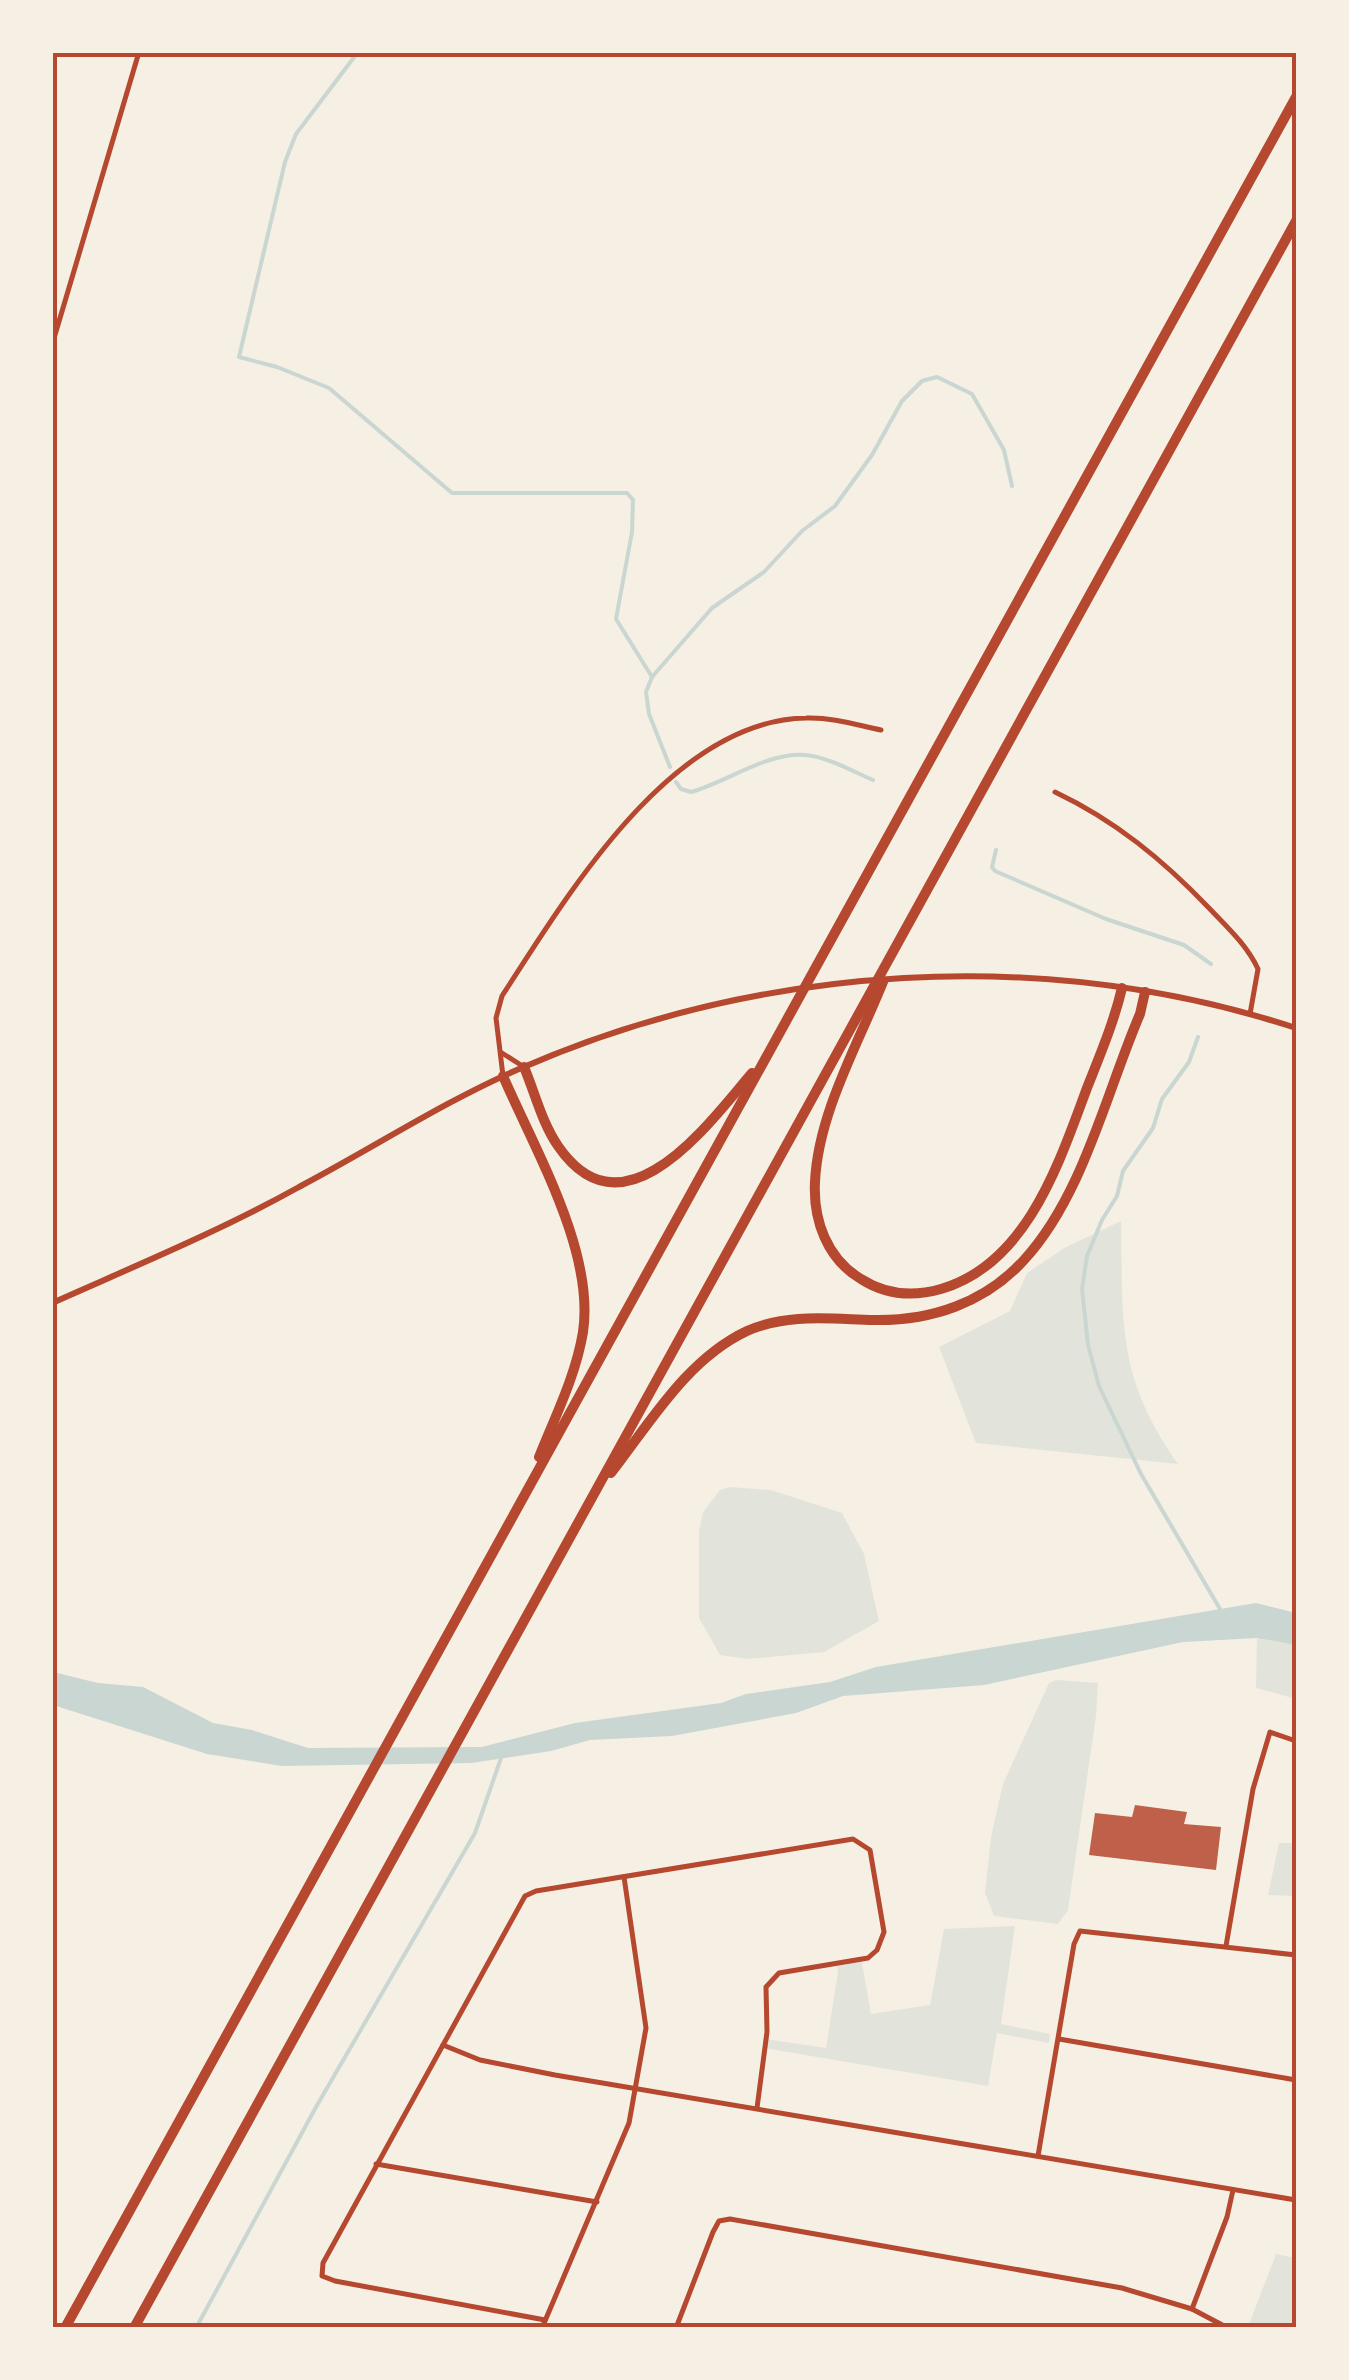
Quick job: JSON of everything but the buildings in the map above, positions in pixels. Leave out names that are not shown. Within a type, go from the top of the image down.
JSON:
[{"type":"highway","points":[[64,2328],[1296,97]]},
{"type":"highway","points":[[134,2328],[1296,220]]},
{"type":"highway","points":[[899,940],[829,1113],[814,1190],[821,1230],[837,1260],[856,1276],[893,1292],[926,1293],[964,1280],[997,1256],[1019,1231],[1056,1168],[1115,1016],[1122,988]]},
{"type":"highway","points":[[592,1497],[681,1383],[738,1336],[760,1326],[798,1318],[887,1320],[934,1315],[978,1297],[1012,1273],[1042,1236],[1070,1188],[1146,992]]},
{"type":"highway","points":[[524,1067],[562,1152],[596,1177],[627,1180],[650,1175],[673,1160],[766,1057]]},
{"type":"highway","points":[[504,1076],[573,1239],[584,1300],[575,1364],[524,1496]]},
{"type":"street","points":[[52,346],[139,52]]},
{"type":"street","points":[[504,1076],[496,1018],[502,996],[590,866],[641,804],[718,746],[768,724],[813,718],[882,730]]},
{"type":"street","points":[[1056,792],[1140,843],[1235,935],[1258,968],[1250,1014]]},
{"type":"street","points":[[52,1303],[263,1206],[524,1067],[652,1021],[742,999],[846,982],[940,977],[1036,979],[1146,992],[1296,1028]]},
{"type":"street","points":[[502,1053],[524,1067]]},
{"type":"street","points":[[1226,1946],[1254,1789],[1270,1732],[1296,1741]]},
{"type":"street","points":[[624,1877],[646,2028],[636,2088],[629,2123],[543,2324],[335,2282],[322,2276],[322,2263],[525,1896],[536,1890],[853,1839],[863,1842],[870,1850],[884,1932],[882,1940],[868,1958],[779,1973],[766,1987],[767,2032],[757,2108]]},
{"type":"street","points":[[1038,2157],[1074,1944],[1080,1931],[1296,1956]]},
{"type":"street","points":[[1059,2039],[1296,2080]]},
{"type":"street","points":[[443,2045],[480,2060],[1296,2200]]},
{"type":"street","points":[[376,2164],[596,2202]]},
{"type":"street","points":[[1192,2309],[1227,2217],[1233,2190]]},
{"type":"street","points":[[684,2328],[676,2327],[713,2232],[719,2221],[730,2219],[1086,2280],[1159,2297],[1228,2328]]},
{"type":"shaded area","points":[[1121,1221],[1124,1320],[1133,1375],[1143,1403],[1178,1464],[976,1443],[939,1347],[1010,1311],[1027,1273],[1066,1247]]},
{"type":"shaded area","points":[[720,1490],[771,1490],[842,1513],[864,1554],[879,1621],[824,1652],[747,1659],[720,1655],[699,1618],[699,1531],[703,1512]]},
{"type":"shaded area","points":[[1256,1603],[1296,1613],[1296,1645],[1257,1638],[1183,1642],[984,1685],[843,1696],[796,1713],[672,1736],[590,1740],[551,1751],[471,1763],[282,1766],[207,1754],[53,1705],[53,1672],[98,1683],[143,1687],[213,1723],[252,1730],[308,1748],[482,1747],[575,1723],[721,1703],[746,1694],[830,1682],[876,1667]]},
{"type":"shaded area","points":[[1257,1638],[1296,1645],[1296,1699],[1256,1688]]},
{"type":"shaded area","points":[[1049,1683],[1098,1683],[1068,1910],[1058,1924],[994,1916],[985,1893],[991,1837],[1003,1784]]},
{"type":"shaded area","points":[[1279,1843],[1296,1843],[1296,1896],[1268,1895]]},
{"type":"shaded area","points":[[1015,1926],[1001,2024],[1050,2034],[1049,2043],[997,2033],[988,2086],[764,2048],[766,2039],[826,2048],[838,1972],[836,1961],[861,1957],[871,2014],[930,2005],[944,1929]]},
{"type":"shaded area","points":[[1276,2254],[1296,2258],[1296,2327],[1248,2327]]},
{"type":"waterway","points":[[358,52],[296,134],[285,162],[239,357],[329,388],[452,493],[627,493],[633,500],[632,532],[616,619],[652,677]]},
{"type":"waterway","points":[[670,767],[649,714],[646,692],[652,677],[712,608],[764,572],[802,531],[835,506],[872,455],[902,401],[922,381],[937,377],[972,394],[1004,450],[1012,486]]},
{"type":"waterway","points":[[676,782],[681,789],[691,792],[791,755],[831,761],[873,780]]},
{"type":"waterway","points":[[996,850],[992,867],[995,871],[1106,919],[1184,945],[1211,964]]},
{"type":"waterway","points":[[1198,1037],[1189,1062],[1162,1099],[1153,1128],[1123,1171],[1117,1196],[1087,1256],[1082,1289],[1088,1345],[1099,1386],[1141,1474],[1220,1609]]},
{"type":"waterway","points":[[196,2328],[316,2107],[475,1833],[501,1758]]}]
